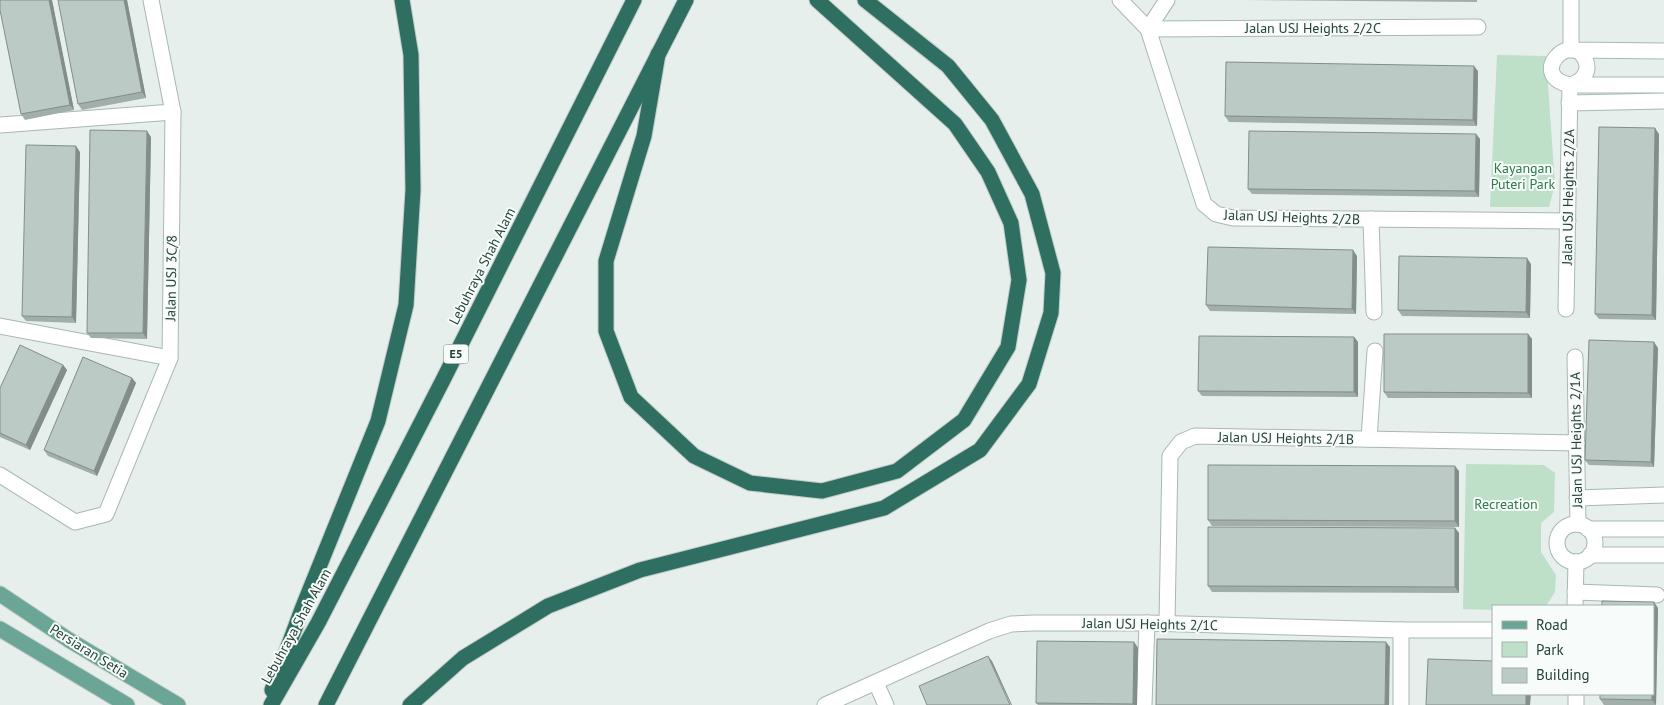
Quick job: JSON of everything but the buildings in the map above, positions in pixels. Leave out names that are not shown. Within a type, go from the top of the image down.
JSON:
[{"type":"highway","points":[[266,705],[302,609],[378,421],[406,305],[413,190],[411,55],[402,0]]},
{"type":"highway","name":"Lebuhraya Shah Alam","points":[[272,705],[336,588],[634,0]]},
{"type":"highway","points":[[326,705],[686,0]]},
{"type":"highway","points":[[410,705],[463,658],[548,606],[640,570],[884,508],[980,450],[1029,384],[1051,313],[1052,273],[1032,194],[992,120],[948,66],[865,0]]},
{"type":"highway","points":[[658,54],[644,136],[606,261],[606,331],[630,397],[694,456],[750,483],[822,491],[896,471],[964,420],[1008,348],[1019,280],[1011,223],[988,172],[955,124],[820,2]]},
{"type":"main road","name":"Persiaran Setia","points":[[0,594],[70,640],[178,705]]},
{"type":"main road","name":"Persiaran Setia","points":[[0,629],[127,705]]},
{"type":"street","name":"Jalan USJ 3C/8","points":[[0,475],[75,522],[106,514],[170,358],[173,112],[151,0]]},
{"type":"street","points":[[1120,0],[1148,28],[1167,0]]},
{"type":"street","points":[[1571,50],[1572,0]]},
{"type":"street","name":"Jalan USJ Heights 2/2C","points":[[1148,28],[1478,27]]},
{"type":"street","name":"Jalan USJ Heights 2/2B","points":[[1148,28],[1204,204],[1216,214],[1233,218],[1568,221]]},
{"type":"street","points":[[1570,85],[1582,80],[1587,68],[1586,61],[1582,56],[1571,50]]},
{"type":"street","points":[[1664,51],[1571,50],[1562,52],[1554,58],[1551,67],[1554,76],[1561,83],[1570,85],[1664,85]]},
{"type":"street","name":"Jalan USJ Heights 2/2A","points":[[1566,309],[1570,85]]},
{"type":"street","points":[[1570,103],[1664,101]]},
{"type":"street","points":[[0,125],[173,112]]},
{"type":"street","points":[[1371,219],[1374,312]]},
{"type":"street","points":[[0,326],[170,358]]},
{"type":"street","points":[[1369,439],[1375,351]]},
{"type":"street","name":"Jalan USJ Heights 2/1A","points":[[1575,357],[1577,498],[1583,526]]},
{"type":"street","name":"Jalan USJ Heights 2/1B","points":[[1167,623],[1170,456],[1181,442],[1195,436],[1577,443]]},
{"type":"street","points":[[1577,498],[1664,494]]},
{"type":"street","points":[[1583,526],[1593,534],[1595,541],[1594,549],[1583,560],[1576,562],[1567,560],[1560,554],[1557,546],[1558,537],[1562,530],[1569,525],[1664,530]]},
{"type":"street","points":[[1590,555],[1664,554]]},
{"type":"street","points":[[1576,562],[1575,599],[1657,595]]},
{"type":"street","points":[[1144,705],[1147,623]]},
{"type":"street","name":"Jalan USJ Heights 2/1C","points":[[825,705],[989,631],[1011,624],[1167,623],[1401,630],[1492,630]]},
{"type":"street","points":[[1401,630],[1401,705]]},
{"type":"street","points":[[876,683],[886,705]]},
{"type":"green space","name":"Kayangan Puteri Park","points":[[1497,55],[1546,56],[1555,185],[1549,207],[1490,207]]},
{"type":"green space","name":"Recreation","points":[[1466,464],[1544,465],[1555,473],[1554,512],[1541,523],[1541,552],[1556,575],[1555,592],[1547,605],[1492,605],[1492,610],[1463,609]]}]
